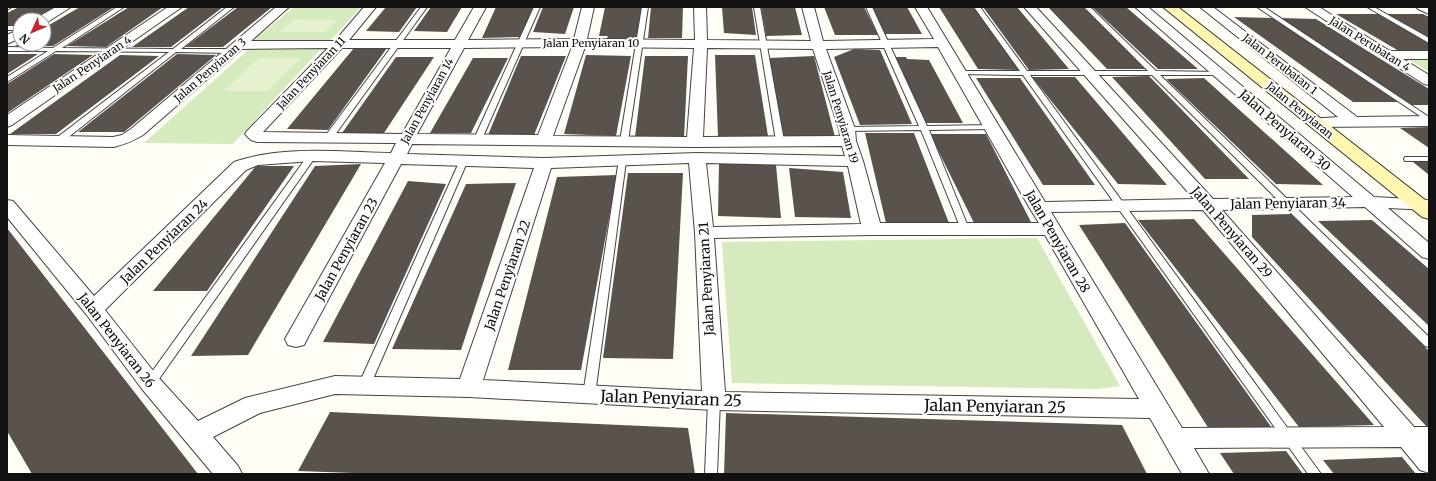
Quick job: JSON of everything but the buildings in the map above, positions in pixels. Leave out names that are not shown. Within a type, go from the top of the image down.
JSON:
[{"type":"street","points":[[52,14],[65,7]]},
{"type":"street","name":"Jalan Penyiaran 4","points":[[7,122],[176,7]]},
{"type":"street","name":"Jalan Penyiaran 3","points":[[7,140],[114,142],[128,138],[137,132],[283,7]]},
{"type":"street","name":"Jalan Penyiaran 11","points":[[329,137],[257,137],[253,134],[340,44],[370,7]]},
{"type":"street","name":"Jalan Penyiaran 14","points":[[395,159],[458,43],[480,7]]},
{"type":"street","points":[[544,140],[580,43],[588,7]]},
{"type":"street","name":"Jalan Penyiaran 21","points":[[700,7],[696,150],[704,233],[714,400]]},
{"type":"street","name":"Jalan Penyiaran 19","points":[[808,7],[818,44],[848,135],[872,229]]},
{"type":"street","name":"Jalan Penyiaran 28","points":[[921,7],[1156,409],[1196,474]]},
{"type":"street","name":"Jalan Penyiaran 29","points":[[1030,7],[1418,437],[1429,462]]},
{"type":"street","name":"Jalan Penyiaran 30","points":[[1141,7],[1429,253]]},
{"type":"street","name":"Jalan Penyiaran","points":[[1170,7],[1314,122],[1426,207]]},
{"type":"street","name":"Jalan Perubatan 1","points":[[1206,7],[1354,122]]},
{"type":"street","name":"Jalan Perubatan 4","points":[[1311,7],[1429,81]]},
{"type":"street","points":[[1422,7],[1429,10]]},
{"type":"street","name":"Jalan Penyiaran 10","points":[[236,48],[397,43],[942,43]]},
{"type":"street","points":[[1389,55],[1429,55]]},
{"type":"street","points":[[1314,122],[1429,121]]},
{"type":"street","points":[[696,150],[848,135]]},
{"type":"street","points":[[329,137],[624,141],[696,150],[855,161]]},
{"type":"street","name":"Jalan Penyiaran 24","points":[[93,309],[240,166],[256,160],[312,156],[544,162],[622,161],[696,150]]},
{"type":"street","name":"Jalan Penyiaran 23","points":[[296,339],[395,159]]},
{"type":"street","name":"Jalan Penyiaran 22","points":[[469,388],[544,162]]},
{"type":"street","name":"Jalan Penyiaran 34","points":[[1038,207],[1369,202],[1426,207]]},
{"type":"street","name":"Jalan Penyiaran 26","points":[[7,204],[93,309],[150,383],[196,434],[229,474]]},
{"type":"street","points":[[704,233],[872,229],[1051,229]]},
{"type":"street","name":"Jalan Penyiaran 25","points":[[196,434],[254,405],[335,385],[469,388],[714,400],[1156,409]]},
{"type":"street","points":[[1175,438],[1418,437]]},
{"type":"lane","points":[[7,80],[121,7]]},
{"type":"lane","points":[[58,141],[231,7]]},
{"type":"lane","points":[[329,137],[424,7]]},
{"type":"lane","points":[[478,139],[537,7]]},
{"type":"lane","points":[[624,141],[641,43],[645,7]]},
{"type":"lane","points":[[757,7],[762,44],[780,141]]},
{"type":"lane","points":[[868,7],[887,44],[924,128],[965,229]]},
{"type":"lane","points":[[976,7],[1314,474]]},
{"type":"lane","points":[[1087,7],[1429,343]]},
{"type":"lane","points":[[1260,7],[1429,121]]},
{"type":"lane","points":[[1370,7],[1429,41]]},
{"type":"lane","points":[[7,49],[175,50],[236,48]]},
{"type":"lane","points":[[960,73],[1218,73]]},
{"type":"lane","points":[[848,135],[924,128],[992,127]]},
{"type":"lane","points":[[150,383],[312,156]]},
{"type":"lane","points":[[1408,159],[1429,159]]},
{"type":"lane","points":[[364,386],[464,160]]},
{"type":"lane","points":[[589,395],[622,161]]},
{"type":"lane","points":[[711,474],[714,400]]},
{"type":"green space","points":[[294,7],[361,7],[331,40],[253,41]]},
{"type":"green space","points":[[294,19],[337,20],[325,32],[280,32]]},
{"type":"green space","points":[[322,48],[233,144],[144,143],[249,49]]},
{"type":"green space","points":[[259,58],[301,58],[268,91],[223,91]]},
{"type":"green space","points":[[1406,58],[1429,58],[1429,72]]},
{"type":"green space","points":[[1037,238],[1120,386],[1097,389],[732,383],[722,242]]}]
